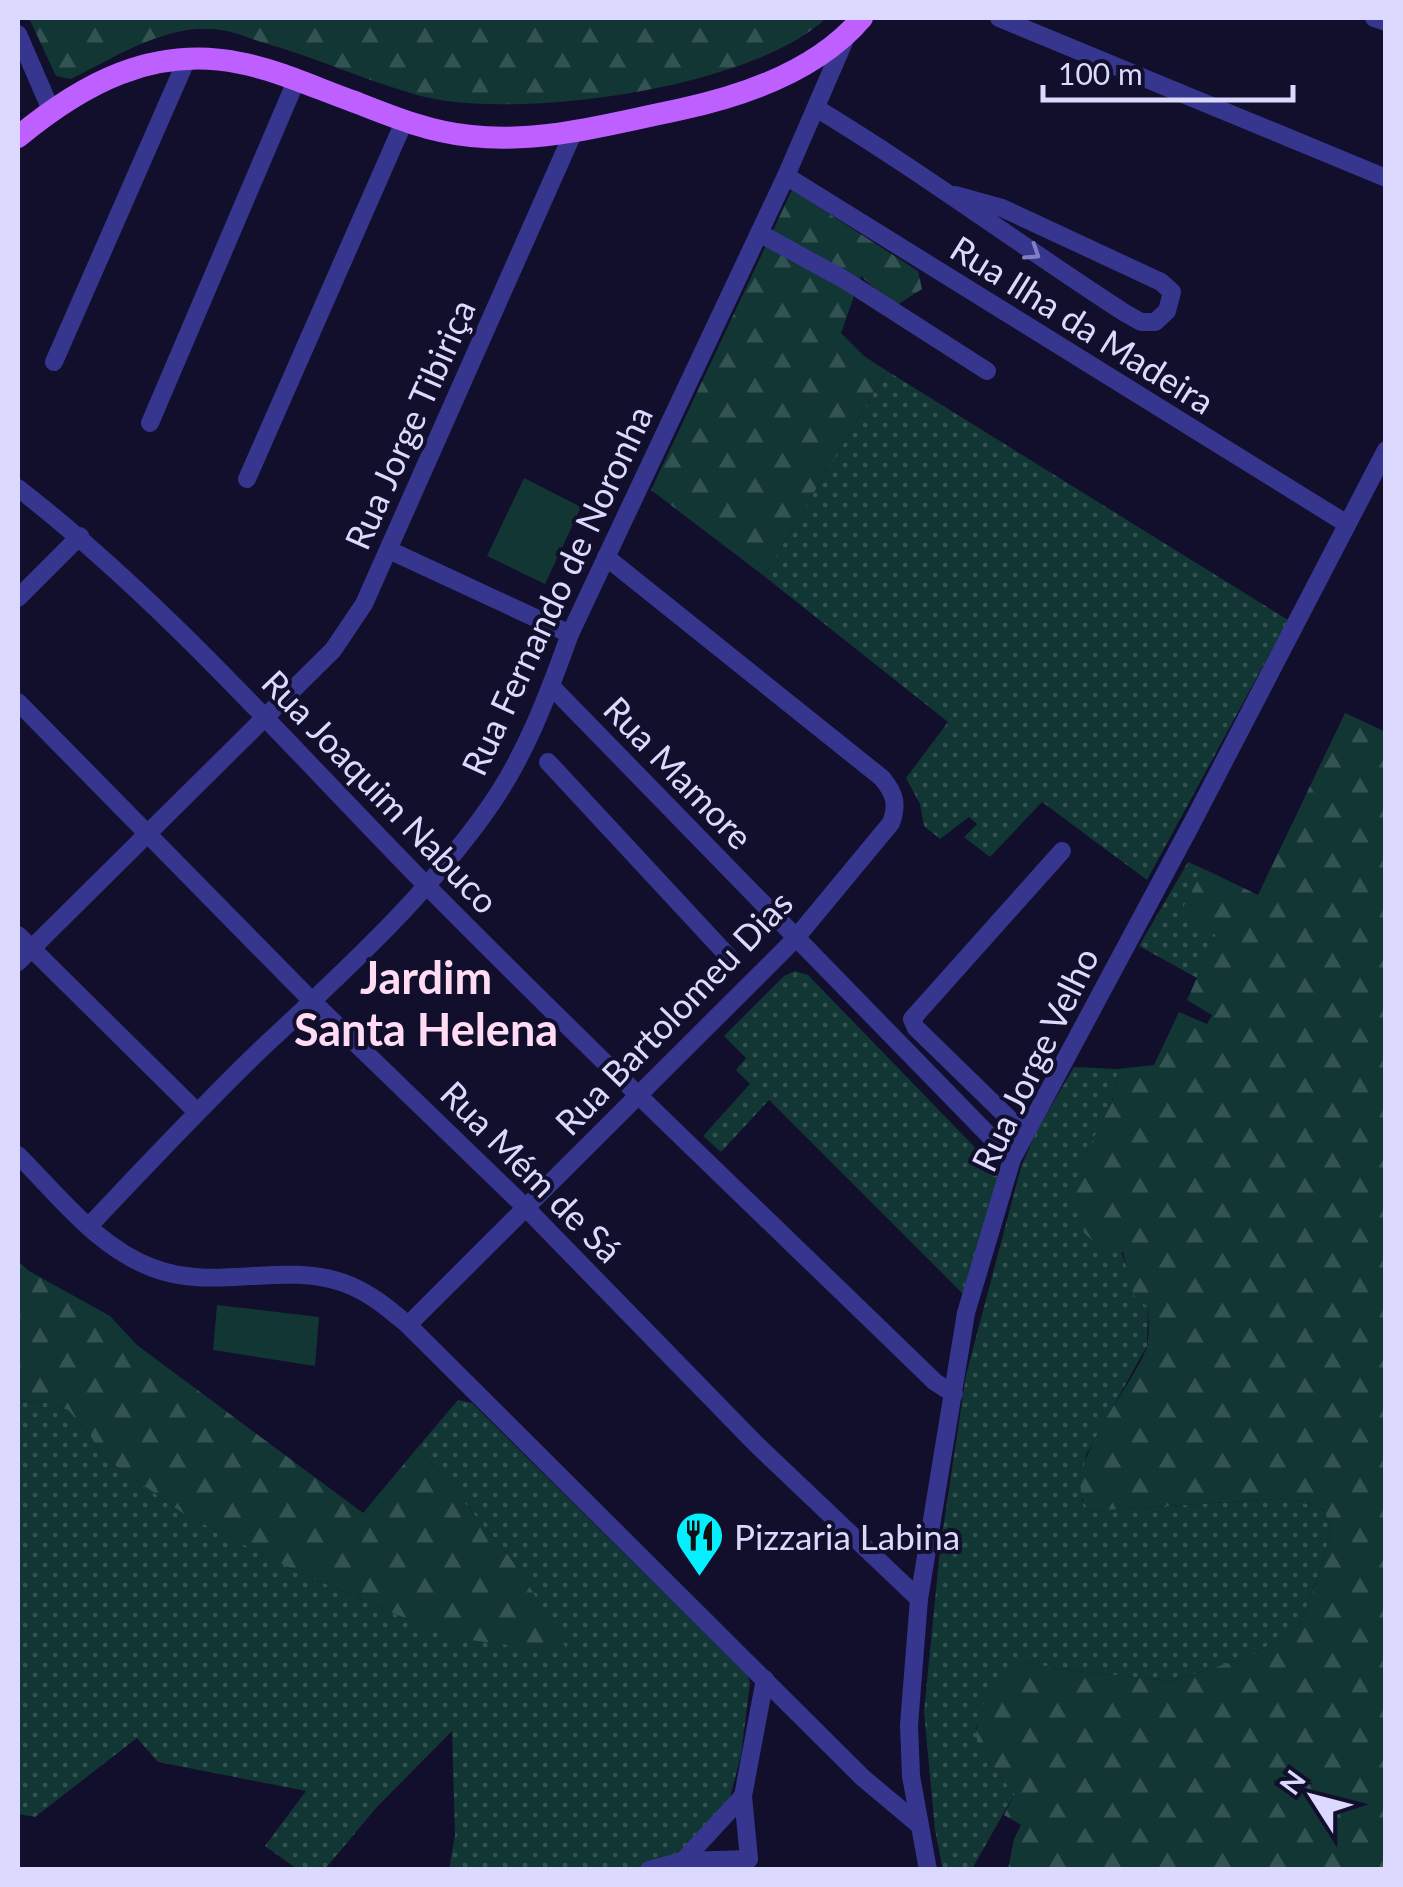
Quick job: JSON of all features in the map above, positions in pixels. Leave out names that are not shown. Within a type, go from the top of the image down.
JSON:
[{"type":"main road","points":[[18,138],[50,110],[124,70],[167,59],[239,62],[404,122],[470,136],[515,138],[574,131],[717,101],[788,74],[821,56],[855,26]]},
{"type":"street","points":[[1000,18],[1386,178]]},
{"type":"street","points":[[1374,18],[1386,22]]},
{"type":"street","name":"Rua Fernando de Noronha","points":[[88,1226],[197,1112],[426,886],[505,783],[552,686],[570,634],[855,26]]},
{"type":"street","points":[[18,34],[50,110]]},
{"type":"street","points":[[54,362],[187,60]]},
{"type":"street","points":[[150,423],[296,81]]},
{"type":"street","points":[[816,108],[954,195],[995,228],[1126,313],[1142,322],[1155,322],[1166,312],[1172,292],[1161,282],[1002,208],[954,195]]},
{"type":"street","points":[[247,478],[404,122]]},
{"type":"street","name":"Rua Jorge Tibiriça","points":[[18,962],[333,650],[348,630],[389,550],[574,131]]},
{"type":"street","name":"Rua Ilha da Madeira","points":[[786,176],[1347,524]]},
{"type":"street","points":[[759,234],[845,280],[988,371]]},
{"type":"street","name":"Rua Jorge Velho","points":[[928,1870],[918,1824],[909,1724],[919,1599],[966,1313],[1012,1159],[1386,450]]},
{"type":"street","name":"Rua Joaquim Nabuco","points":[[18,488],[80,536],[426,886],[935,1382],[954,1394]]},
{"type":"street","points":[[18,598],[80,536]]},
{"type":"street","points":[[389,550],[570,634]]},
{"type":"street","name":"Rua Bartolomeu Dias","points":[[408,1325],[795,939],[891,823],[896,800],[882,778],[606,557]]},
{"type":"street","name":"Rua Mamore","points":[[552,686],[1012,1159]]},
{"type":"street","name":"Rua Mém de Sá","points":[[18,702],[312,1002],[526,1208],[756,1444],[919,1599]]},
{"type":"street","points":[[548,762],[729,957]]},
{"type":"street","points":[[1026,1134],[916,1028],[912,1019],[1062,851]]},
{"type":"street","points":[[18,935],[197,1112]]},
{"type":"street","points":[[18,1155],[88,1226],[118,1250],[157,1270],[235,1278],[291,1274],[322,1277],[375,1298],[408,1325],[862,1777],[918,1824]]},
{"type":"street","points":[[648,1870],[682,1861],[756,1864],[743,1796],[765,1679]]},
{"type":"street","points":[[682,1861],[743,1796]]},
{"type":"green space","points":[[29,18],[826,18],[792,43],[690,80],[630,93],[511,104],[417,95],[221,30],[201,29],[162,36],[71,79],[56,76]]},
{"type":"green space","points":[[792,190],[918,271],[922,289],[894,307],[861,276],[841,333],[864,356],[887,371],[764,576],[651,490]]},
{"type":"green space","points":[[887,371],[1288,620],[1147,880],[1042,802],[990,857],[964,837],[977,824],[969,817],[940,839],[924,826],[920,804],[906,778],[948,722],[764,576]]},
{"type":"green space","points":[[524,478],[581,507],[545,584],[487,556]]},
{"type":"green space","points":[[1345,713],[1386,732],[1385,1869],[1008,1869],[1021,1825],[1004,1815],[1015,1793],[986,1760],[977,1739],[982,1709],[1004,1674],[1026,1662],[1172,1681],[1251,1656],[1299,1626],[1319,1574],[1331,1531],[1324,1510],[1290,1498],[1090,1511],[1081,1495],[1082,1475],[1100,1428],[1147,1346],[1148,1307],[1134,1296],[1123,1252],[1108,1254],[1084,1233],[1072,1191],[1112,1102],[1118,1069],[1154,1065],[1179,1012],[1207,1024],[1212,1015],[1187,1000],[1216,935],[1180,913],[1204,869],[1258,895]]},
{"type":"green space","points":[[1188,862],[1204,869],[1181,913],[1216,935],[1197,978],[1139,946]]},
{"type":"green space","points":[[795,971],[808,975],[992,1165],[998,1177],[964,1295],[769,1100],[721,1152],[703,1136],[750,1084],[736,1070],[746,1058],[724,1036],[784,976]]},
{"type":"green space","points":[[1074,1067],[1118,1069],[1112,1102],[1085,1155],[1126,1265],[1148,1306],[1147,1346],[1086,1455],[1082,1500],[1090,1511],[1290,1498],[1324,1510],[1331,1531],[1299,1626],[1251,1656],[1172,1681],[1026,1662],[988,1699],[976,1728],[989,1764],[1015,1793],[972,1869],[943,1870],[935,1830],[924,1712],[940,1549],[966,1375],[1021,1167],[1036,1132]]},
{"type":"green space","points":[[18,1261],[110,1316],[137,1345],[363,1513],[418,1447],[517,1566],[569,1653],[448,1637],[294,1570],[184,1514],[102,1456],[89,1433],[68,1410],[50,1403],[18,1400]]},
{"type":"green space","points":[[217,1305],[319,1317],[315,1366],[213,1350]]},
{"type":"green space","points":[[18,1400],[50,1403],[68,1410],[89,1433],[102,1456],[184,1514],[294,1570],[448,1637],[517,1566],[418,1447],[458,1400],[472,1403],[748,1676],[741,1755],[730,1798],[683,1861],[647,1869],[449,1869],[455,1835],[452,1731],[376,1808],[325,1869],[297,1869],[265,1846],[306,1791],[158,1762],[137,1738],[35,1817],[18,1814]]},
{"type":"place","name":"Pizzaria Labina","points":[[699,1578]]},
{"type":"district","name":"Jardim Santa Helena","points":[[426,1003]]}]
